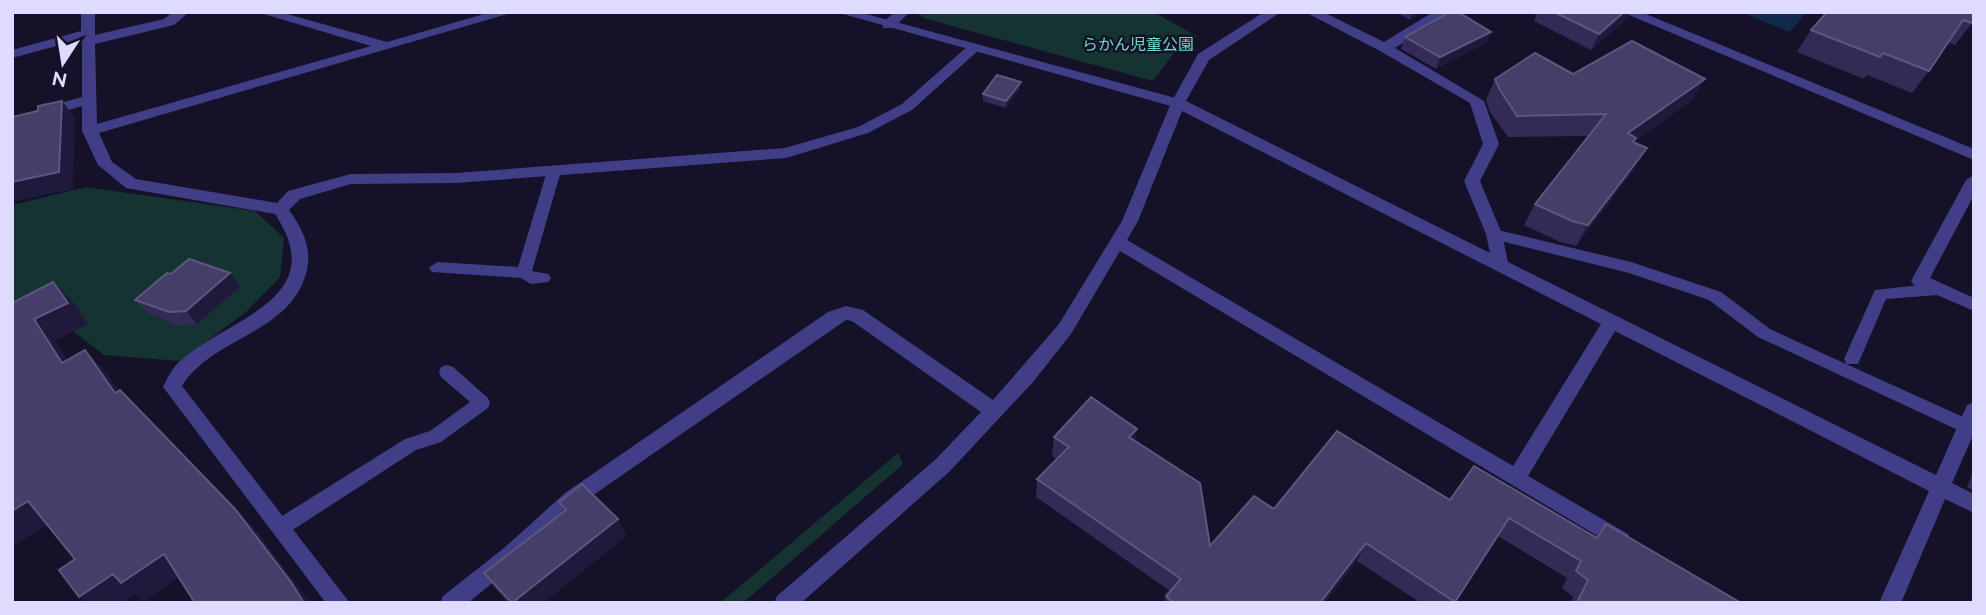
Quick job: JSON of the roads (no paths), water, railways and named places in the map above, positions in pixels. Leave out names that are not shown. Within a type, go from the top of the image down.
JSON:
[{"type":"street","points":[[88,12],[90,131],[106,165],[132,184],[280,209],[296,235],[301,267],[290,294],[273,311],[187,366],[172,387],[339,603]]},
{"type":"street","points":[[12,54],[169,22],[182,12]]},
{"type":"street","points":[[264,12],[386,46]]},
{"type":"street","points":[[90,131],[507,12]]},
{"type":"street","points":[[844,12],[1178,103],[1974,504]]},
{"type":"street","points":[[888,25],[903,12]]},
{"type":"street","points":[[785,603],[942,466],[995,411],[1065,329],[1130,221],[1178,103],[1203,57],[1274,12]]},
{"type":"street","points":[[1312,12],[1385,48],[1478,102],[1492,144],[1472,181],[1494,234],[1501,267]]},
{"type":"street","points":[[1385,48],[1443,12]]},
{"type":"street","points":[[1637,14],[1974,155]]},
{"type":"street","points":[[280,209],[294,195],[351,179],[456,178],[786,153],[863,130],[907,107],[973,49]]},
{"type":"street","points":[[12,122],[90,99]]},
{"type":"street","points":[[1974,180],[1920,281],[1974,305]]},
{"type":"street","points":[[1118,242],[1632,548]]},
{"type":"street","points":[[451,603],[511,555],[572,499],[834,317],[846,313],[857,315],[995,411]]},
{"type":"street","points":[[1516,478],[1611,323]]},
{"type":"street","points":[[1890,603],[1970,418]]},
{"type":"lane","points":[[524,273],[554,171]]},
{"type":"lane","points":[[1494,234],[1631,268],[1715,296],[1764,333],[1970,418]]},
{"type":"lane","points":[[437,268],[524,273],[531,278],[543,278]]},
{"type":"lane","points":[[1852,359],[1881,294],[1938,289]]},
{"type":"lane","points":[[281,527],[411,444],[435,437],[482,403],[447,372]]},
{"type":"water","points":[[1741,12],[1807,12],[1790,32]]},
{"type":"park label","name":"らかん児童公園","points":[[1138,44]]}]
